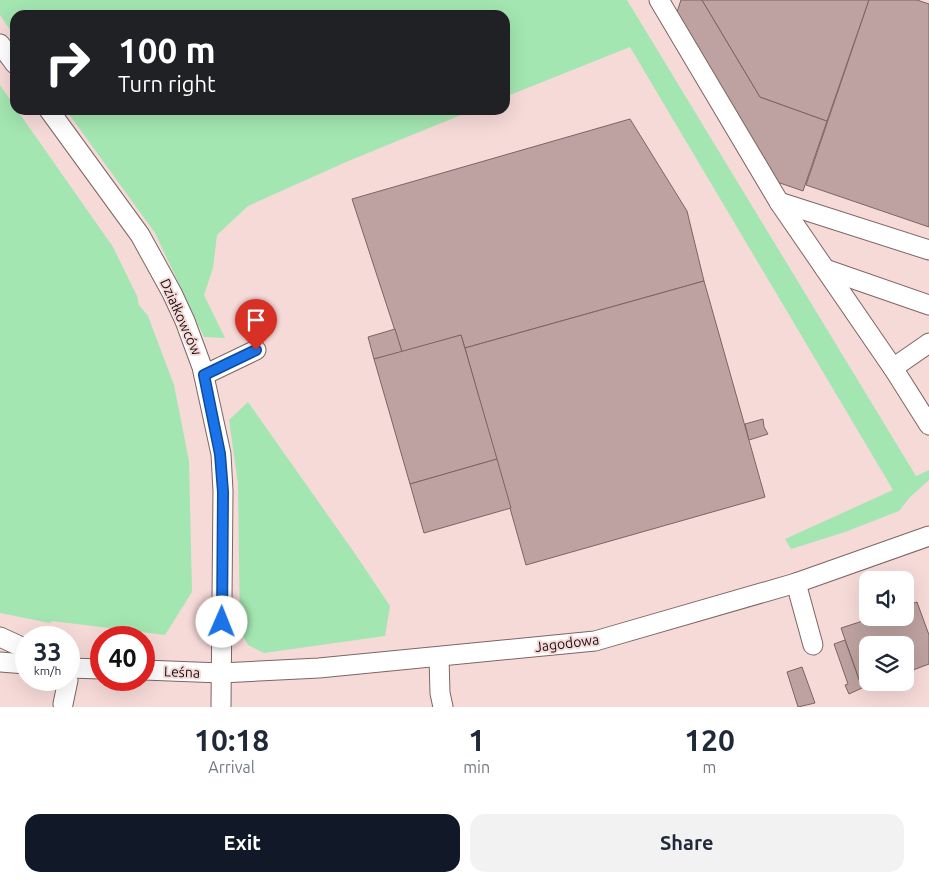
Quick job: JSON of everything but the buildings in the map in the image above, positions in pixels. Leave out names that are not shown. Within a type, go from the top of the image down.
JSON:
[{"type":"street","points":[[659,0],[779,202],[893,368],[929,425]]},
{"type":"street","points":[[0,44],[10,57]]},
{"type":"street","name":"Działkowców","points":[[52,115],[124,211],[151,254],[185,320],[204,375],[220,454],[223,492],[221,707]]},
{"type":"street","points":[[779,202],[929,250]]},
{"type":"street","points":[[825,269],[929,305]]},
{"type":"street","points":[[893,368],[929,343]]},
{"type":"street","points":[[204,375],[256,350]]},
{"type":"street","name":"Jagodowa","points":[[221,673],[319,668],[595,641],[796,583],[929,536]]},
{"type":"street","points":[[796,583],[813,645]]},
{"type":"street","points":[[0,637],[15,644]]},
{"type":"street","points":[[439,657],[440,693],[443,707]]},
{"type":"street","points":[[0,662],[15,663]]},
{"type":"street","name":"Leśna","points":[[155,670],[221,673]]},
{"type":"street","points":[[63,704],[65,691]]},
{"type":"green space","points":[[0,0],[627,0],[916,476],[929,470],[929,480],[910,497],[899,511],[845,532],[791,549],[785,539],[893,490],[630,47],[510,95],[510,10],[10,10],[10,30],[0,15]]},
{"type":"green space","points":[[0,85],[10,100],[10,115],[21,115],[113,247],[137,296],[139,305],[148,316],[174,385],[189,461],[192,592],[165,635],[155,634],[155,626],[92,626],[52,621],[50,623],[0,613]]},
{"type":"green space","points":[[70,115],[461,115],[346,162],[248,206],[217,235],[213,268],[204,295],[225,338],[204,337],[155,233]]},
{"type":"green space","points":[[248,402],[390,606],[385,636],[264,653],[248,645],[240,631],[238,484],[229,420]]},
{"type":"route","points":[[222,622],[223,492],[220,454],[204,375],[256,350]]}]
